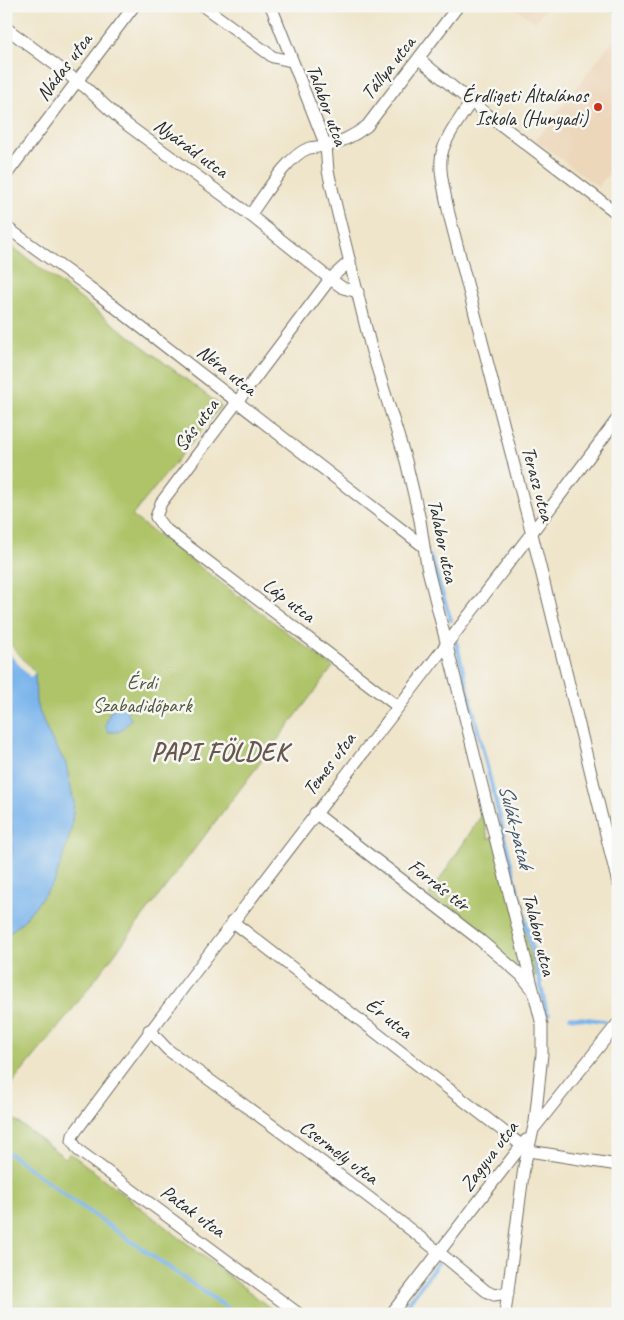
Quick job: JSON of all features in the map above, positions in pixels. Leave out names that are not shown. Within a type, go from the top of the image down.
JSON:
[{"type":"street","name":"Nádas utca","points":[[6,175],[134,6]]},
{"type":"street","points":[[203,6],[273,57],[292,61]]},
{"type":"street","name":"Talabor utca","points":[[271,6],[326,146],[328,171],[371,348],[406,461],[420,520],[423,546],[542,1025],[542,1054],[536,1092],[534,1129]]},
{"type":"street","name":"Tállya utca","points":[[250,215],[289,163],[298,154],[310,148],[326,146],[367,126],[458,6]]},
{"type":"street","points":[[614,6],[618,9]]},
{"type":"street","name":"Nyárád utca","points":[[6,28],[76,82],[122,121],[250,215],[330,279],[343,288],[358,292]]},
{"type":"street","points":[[419,59],[471,102],[618,214]]},
{"type":"street","name":"Terasz utca","points":[[471,102],[442,145],[439,168],[618,883]]},
{"type":"street","name":"Néra utca","points":[[6,227],[88,287],[423,546]]},
{"type":"street","name":"Sás utca","points":[[159,522],[157,510],[161,503],[330,279],[350,261]]},
{"type":"street","name":"Temes utca","points":[[73,1135],[232,921],[532,534],[618,418]]},
{"type":"street","name":"Láp utca","points":[[159,522],[397,706]]},
{"type":"street","name":"Forrás tér","points":[[315,813],[480,940],[521,975],[534,992]]},
{"type":"street","name":"Ér utca","points":[[232,921],[526,1148]]},
{"type":"street","name":"Zagyva utca","points":[[391,1314],[439,1252],[526,1148],[534,1129],[553,1102],[618,1023]]},
{"type":"street","name":"Csermely utca","points":[[150,1030],[168,1050],[304,1149],[439,1252],[486,1291],[494,1294],[508,1293]]},
{"type":"street","points":[[536,1092],[543,1103],[553,1102]]},
{"type":"street","name":"Patak utca","points":[[73,1135],[72,1140],[78,1150],[299,1314]]},
{"type":"street","points":[[505,1314],[526,1148],[618,1165]]},
{"type":"shaded area","points":[[513,6],[547,6],[535,22]]},
{"type":"shaded area","points":[[618,34],[618,162],[598,187],[536,140]]},
{"type":"green space","name":"Érdi Szabadidőpark","points":[[6,242],[221,406],[132,516],[333,667],[65,1019],[6,1091]]},
{"type":"green space","points":[[483,813],[488,838],[501,837],[536,976],[528,978],[429,896]]},
{"type":"green space","points":[[6,1113],[65,1158],[70,1153],[278,1314],[6,1314]]},
{"type":"sand","points":[[6,805],[10,812],[12,851],[6,850]]},
{"type":"water","points":[[6,640],[35,673],[36,703],[48,733],[66,764],[74,803],[71,831],[55,881],[24,920],[6,936],[6,868],[12,851],[12,833],[10,812],[6,805]]},
{"type":"water","points":[[119,706],[126,708],[131,720],[119,732],[108,732],[105,725],[110,712]]},
{"type":"pier","points":[[7,641],[35,673],[30,677],[6,650]]},
{"type":"waterway","name":"Sulák-patak","points":[[430,556],[451,620]]},
{"type":"waterway","name":"Sulák-patak","points":[[456,642],[547,1014],[549,1014]]},
{"type":"waterway","name":"Sulák-patak","points":[[570,1017],[604,1021]]},
{"type":"waterway","points":[[6,1151],[69,1198],[236,1314]]},
{"type":"waterway","points":[[400,1314],[438,1263]]},
{"type":"place","name":"Érdligeti Általános Iskola (Hunyadi)","points":[[598,107]]},
{"type":"district","name":"PAPI FÖLDEK","points":[[220,752]]}]
